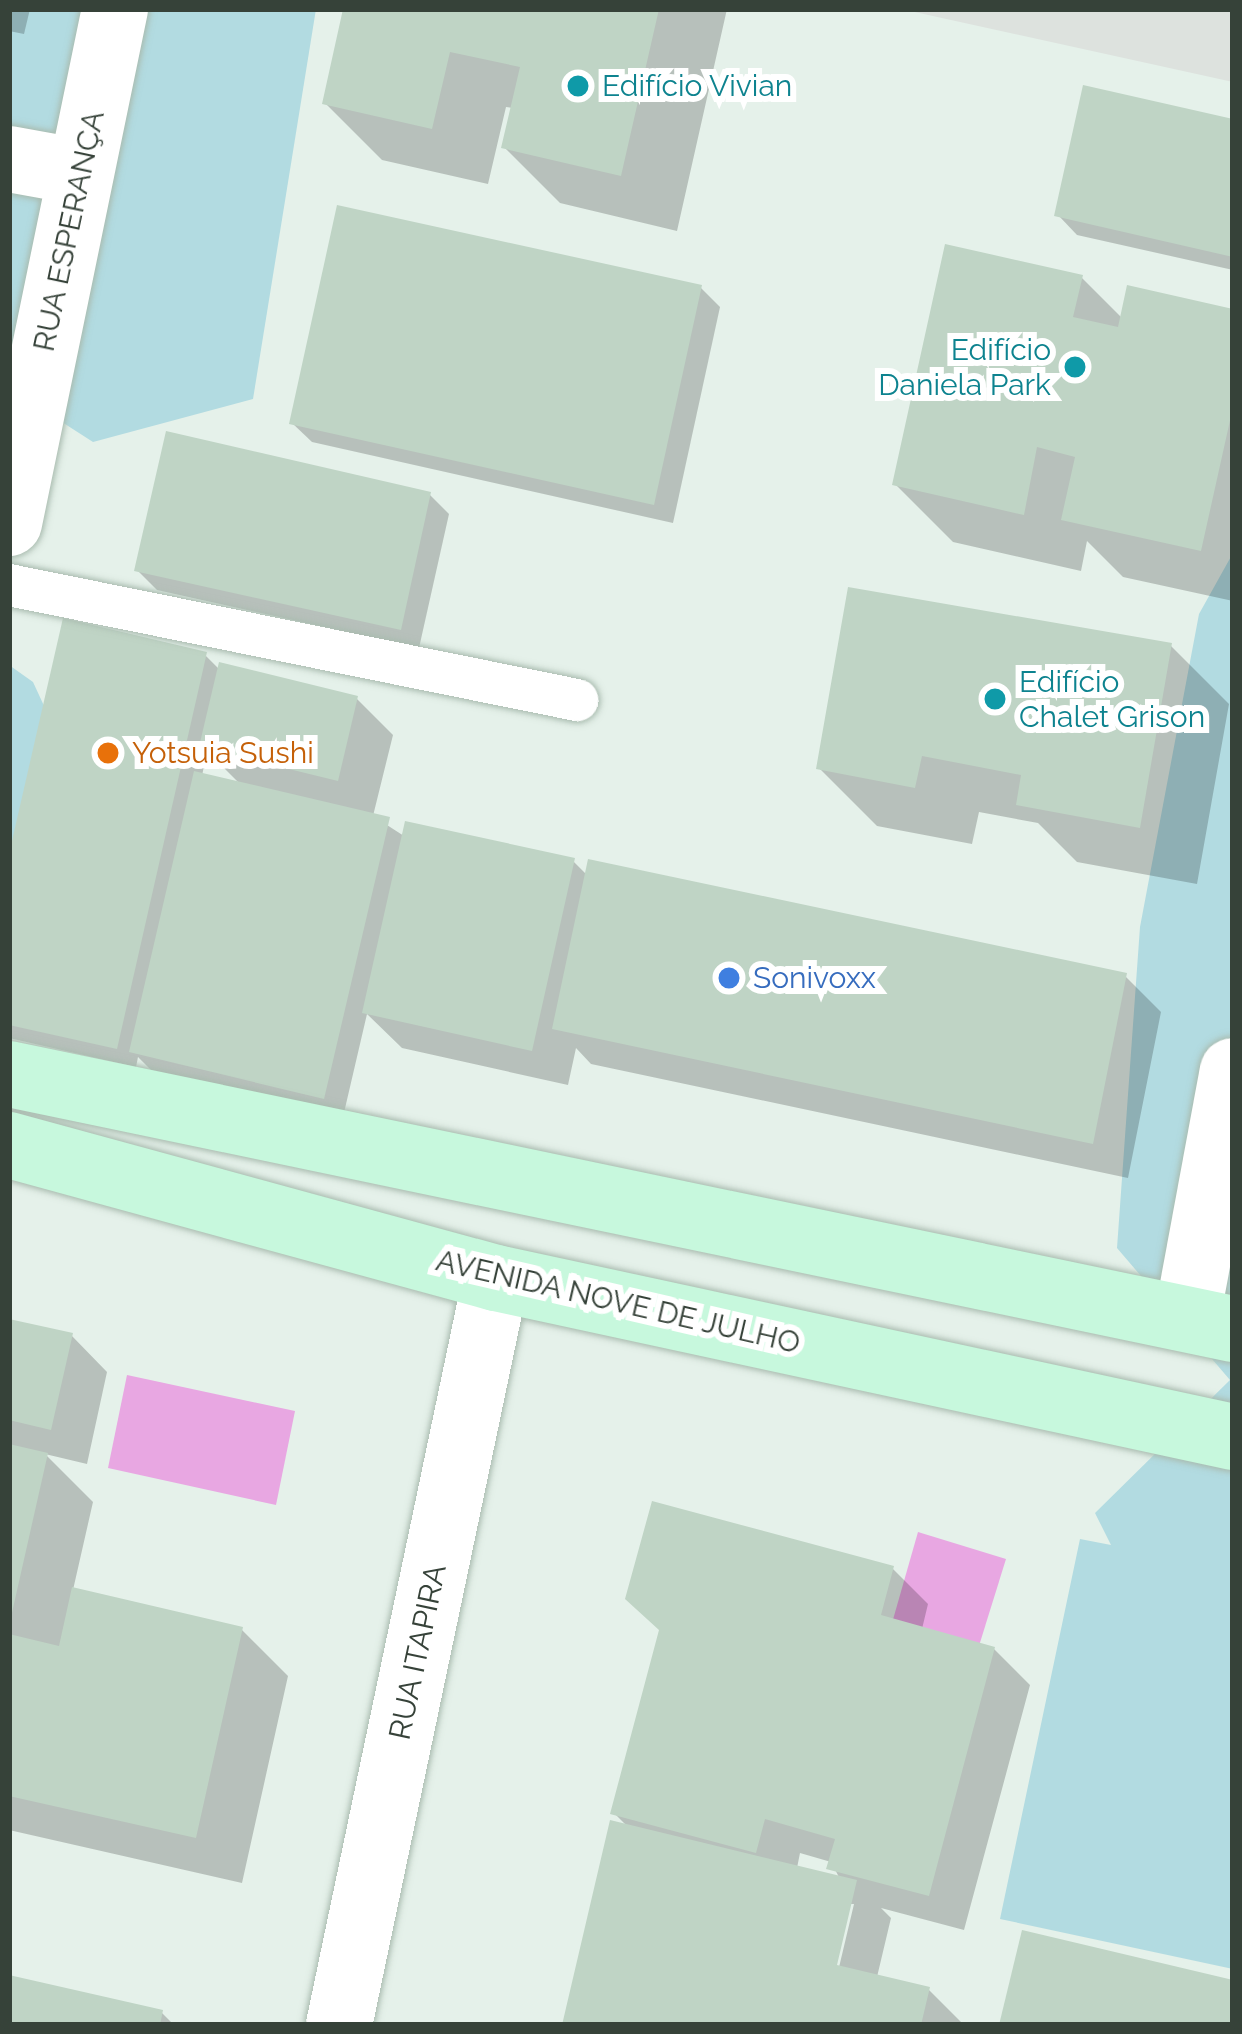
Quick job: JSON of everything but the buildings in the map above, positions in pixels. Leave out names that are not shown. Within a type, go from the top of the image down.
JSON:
[{"type":"main road","points":[[9,1074],[1210,1324]]},
{"type":"main road","name":"AVENIDA NOVE DE JULHO","points":[[9,1144],[496,1278],[1233,1437]]},
{"type":"street","name":"RUA ESPERANÇA","points":[[9,523],[115,9]]},
{"type":"street","points":[[9,159],[81,172]]},
{"type":"street","points":[[1210,1324],[1233,1071]]},
{"type":"street","name":"RUA ITAPIRA","points":[[339,2025],[496,1278]]},
{"type":"lane","points":[[9,585],[577,700]]},
{"type":"shaded area","points":[[11,9],[316,9],[253,399],[93,442],[9,388]]},
{"type":"shaded area","points":[[901,9],[1233,9],[1233,82]]},
{"type":"shaded area","points":[[1233,553],[1233,1969],[1000,1919],[1080,1539],[1111,1545],[1095,1513],[1230,1380],[1117,1248],[1140,927],[1199,614]]},
{"type":"shaded area","points":[[9,665],[33,682],[57,734],[9,932]]},
{"type":"shaded area","points":[[127,1375],[295,1411],[276,1505],[108,1468]]},
{"type":"shaded area","points":[[918,1532],[1006,1559],[978,1649],[892,1623]]},
{"type":"place","name":"Edifício Vivian","points":[[578,86]]},
{"type":"place","name":"Edifício Daniela Park","points":[[1075,367]]},
{"type":"place","name":"Edifício Chalet Grison","points":[[995,699]]},
{"type":"place","name":"Yotsuia Sushi","points":[[108,753]]},
{"type":"place","name":"Sonivoxx","points":[[729,978]]}]
